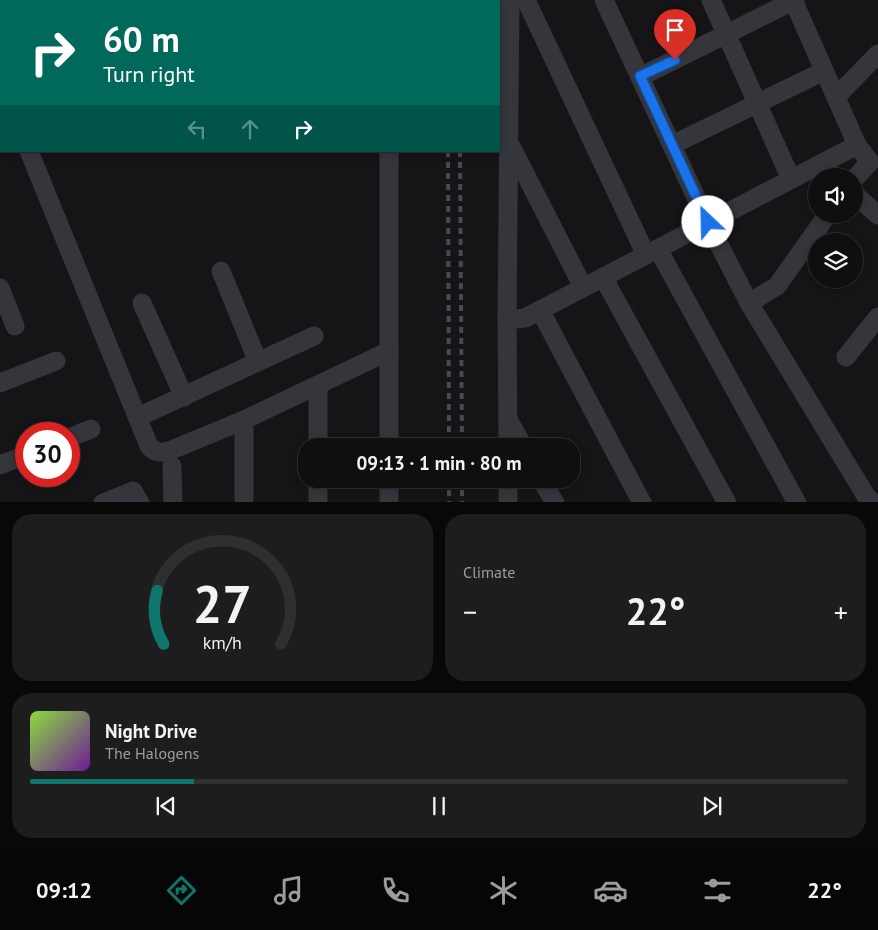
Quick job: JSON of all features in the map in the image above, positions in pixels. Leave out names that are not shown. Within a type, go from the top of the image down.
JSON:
[{"type":"street","points":[[508,438],[507,320],[510,0]]},
{"type":"street","points":[[526,0],[652,252],[797,502]]},
{"type":"street","points":[[711,0],[792,179]]},
{"type":"street","points":[[640,76],[794,0],[857,145],[874,157],[863,169]]},
{"type":"street","points":[[606,1],[708,222],[749,303],[869,496]]},
{"type":"street","points":[[836,97],[878,54]]},
{"type":"street","points":[[672,145],[824,71]]},
{"type":"street","points":[[509,143],[583,287]]},
{"type":"street","points":[[830,168],[857,145]]},
{"type":"street","points":[[29,152],[149,446],[153,450],[163,453],[244,420],[389,352]]},
{"type":"street","points":[[389,152],[389,438]]},
{"type":"street","points":[[507,320],[525,318],[792,179],[808,175]]},
{"type":"street","points":[[863,202],[878,215]]},
{"type":"street","points":[[749,303],[777,286],[822,223]]},
{"type":"street","points":[[221,271],[258,362]]},
{"type":"street","points":[[603,277],[727,502]]},
{"type":"street","points":[[0,288],[15,326]]},
{"type":"street","points":[[142,303],[184,397]]},
{"type":"street","points":[[540,310],[642,502]]},
{"type":"street","points":[[846,357],[878,317]]},
{"type":"street","points":[[138,417],[314,336]]},
{"type":"street","points":[[0,383],[56,361]]},
{"type":"street","points":[[318,385],[318,438]]},
{"type":"street","points":[[508,417],[520,438]]},
{"type":"street","points":[[244,420],[244,502]]},
{"type":"street","points":[[80,434],[91,429]]},
{"type":"street","points":[[0,465],[15,459]]},
{"type":"street","points":[[172,466],[173,502]]},
{"type":"street","points":[[318,488],[318,502]]},
{"type":"street","points":[[389,488],[389,502]]},
{"type":"street","points":[[508,488],[508,502]]},
{"type":"street","points":[[547,488],[555,502]]},
{"type":"street","points":[[103,502],[133,491],[140,502]]},
{"type":"railway","points":[[448,152],[449,438]]},
{"type":"railway","points":[[460,152],[462,438]]},
{"type":"railway","points":[[449,488],[449,502]]},
{"type":"railway","points":[[462,488],[462,502]]},
{"type":"route","points":[[675,60],[640,76],[708,222]]}]
